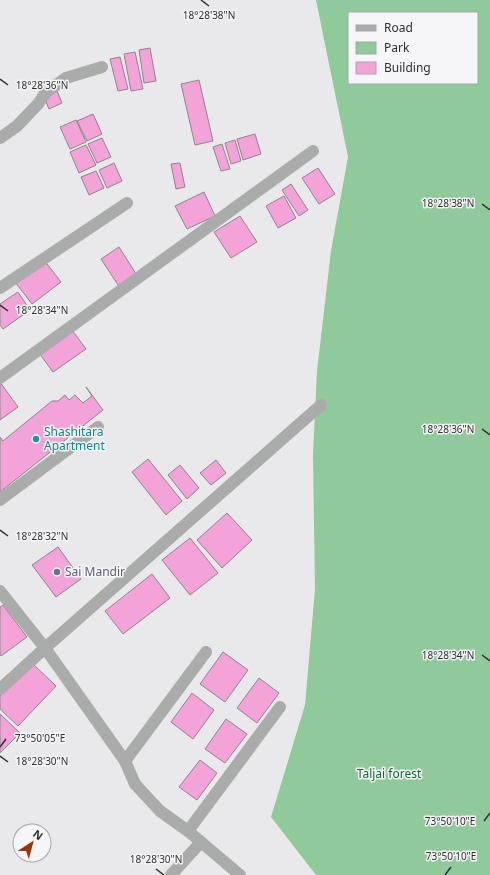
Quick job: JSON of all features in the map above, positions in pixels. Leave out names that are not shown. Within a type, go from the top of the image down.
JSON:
[{"type":"street","points":[[0,138],[17,126],[38,104],[46,92],[66,78],[102,67]]},
{"type":"street","points":[[0,378],[313,152]]},
{"type":"street","points":[[0,288],[127,203]]},
{"type":"street","points":[[0,690],[45,648],[321,405]]},
{"type":"street","points":[[0,500],[98,427]]},
{"type":"street","points":[[0,591],[45,648],[125,761],[135,784],[160,811],[188,831],[240,875]]},
{"type":"street","points":[[125,761],[206,652]]},
{"type":"street","points":[[188,831],[280,707]]},
{"type":"street","points":[[171,875],[201,842]]},
{"type":"green space","name":"Taljai forest","points":[[316,0],[490,0],[490,875],[316,875],[271,817],[305,705],[315,589],[313,455],[317,371],[331,251],[348,157]]},
{"type":"building","points":[[150,48],[156,81],[144,83],[139,50]]},
{"type":"building","points":[[135,52],[143,89],[131,91],[124,54]]},
{"type":"building","points":[[120,57],[128,89],[118,91],[110,59]]},
{"type":"building","points":[[199,80],[213,141],[195,145],[181,84]]},
{"type":"building","points":[[57,91],[62,103],[49,109],[44,97]]},
{"type":"building","points":[[93,114],[102,134],[87,141],[77,121]]},
{"type":"building","points":[[76,120],[86,142],[70,149],[60,127]]},
{"type":"building","points":[[255,134],[261,154],[243,160],[237,139]]},
{"type":"building","points":[[102,138],[111,157],[97,163],[88,144]]},
{"type":"building","points":[[235,140],[241,161],[231,164],[225,143]]},
{"type":"building","points":[[222,144],[230,169],[221,171],[213,147]]},
{"type":"building","points":[[86,145],[96,165],[79,173],[70,152]]},
{"type":"building","points":[[114,163],[122,181],[107,188],[99,170]]},
{"type":"building","points":[[180,163],[185,187],[176,189],[171,164]]},
{"type":"building","points":[[318,168],[335,194],[319,204],[302,178]]},
{"type":"building","points":[[96,171],[104,188],[89,195],[81,177]]},
{"type":"building","points":[[291,184],[308,210],[299,216],[282,190]]},
{"type":"building","points":[[204,192],[215,216],[187,229],[175,206]]},
{"type":"building","points":[[284,196],[296,218],[278,228],[266,206]]},
{"type":"building","points":[[240,216],[257,242],[231,258],[214,232]]},
{"type":"building","points":[[119,247],[138,277],[120,288],[101,259]]},
{"type":"building","points":[[44,260],[61,282],[32,304],[15,282]]},
{"type":"building","points":[[18,292],[30,310],[3,329],[0,325],[0,304]]},
{"type":"building","points":[[72,330],[86,349],[53,372],[39,353]]},
{"type":"building","points":[[0,382],[18,407],[0,420]]},
{"type":"building","name":"Shashitara Apartment","points":[[86,387],[103,410],[0,492],[0,437],[3,441],[52,401],[58,401],[65,395],[69,400],[75,395],[83,403],[92,396]]},
{"type":"building","points":[[148,459],[182,501],[166,515],[132,472]]},
{"type":"building","points":[[216,460],[226,473],[211,485],[200,473]]},
{"type":"building","points":[[180,465],[199,488],[187,499],[168,475]]},
{"type":"building","points":[[227,513],[252,540],[222,568],[197,540]]},
{"type":"building","points":[[190,538],[218,573],[190,595],[162,560]]},
{"type":"building","name":"Sai Mandir","points":[[58,547],[81,579],[56,597],[32,565]]},
{"type":"building","points":[[152,574],[170,598],[123,634],[105,611]]},
{"type":"building","points":[[3,605],[27,637],[1,656],[0,607]]},
{"type":"building","points":[[223,652],[248,670],[225,702],[200,684]]},
{"type":"building","points":[[32,663],[56,686],[18,726],[0,709],[0,696]]},
{"type":"building","points":[[259,678],[279,693],[257,723],[237,708]]},
{"type":"building","points":[[192,693],[214,710],[193,739],[171,722]]},
{"type":"building","points":[[0,714],[20,733],[0,753]]},
{"type":"building","points":[[226,719],[247,734],[225,763],[205,749]]},
{"type":"building","points":[[200,760],[217,773],[197,800],[179,787]]},
{"type":"place","name":"Shashitara Apartment","points":[[36,439]]},
{"type":"place","name":"Sai Mandir","points":[[57,572]]}]
